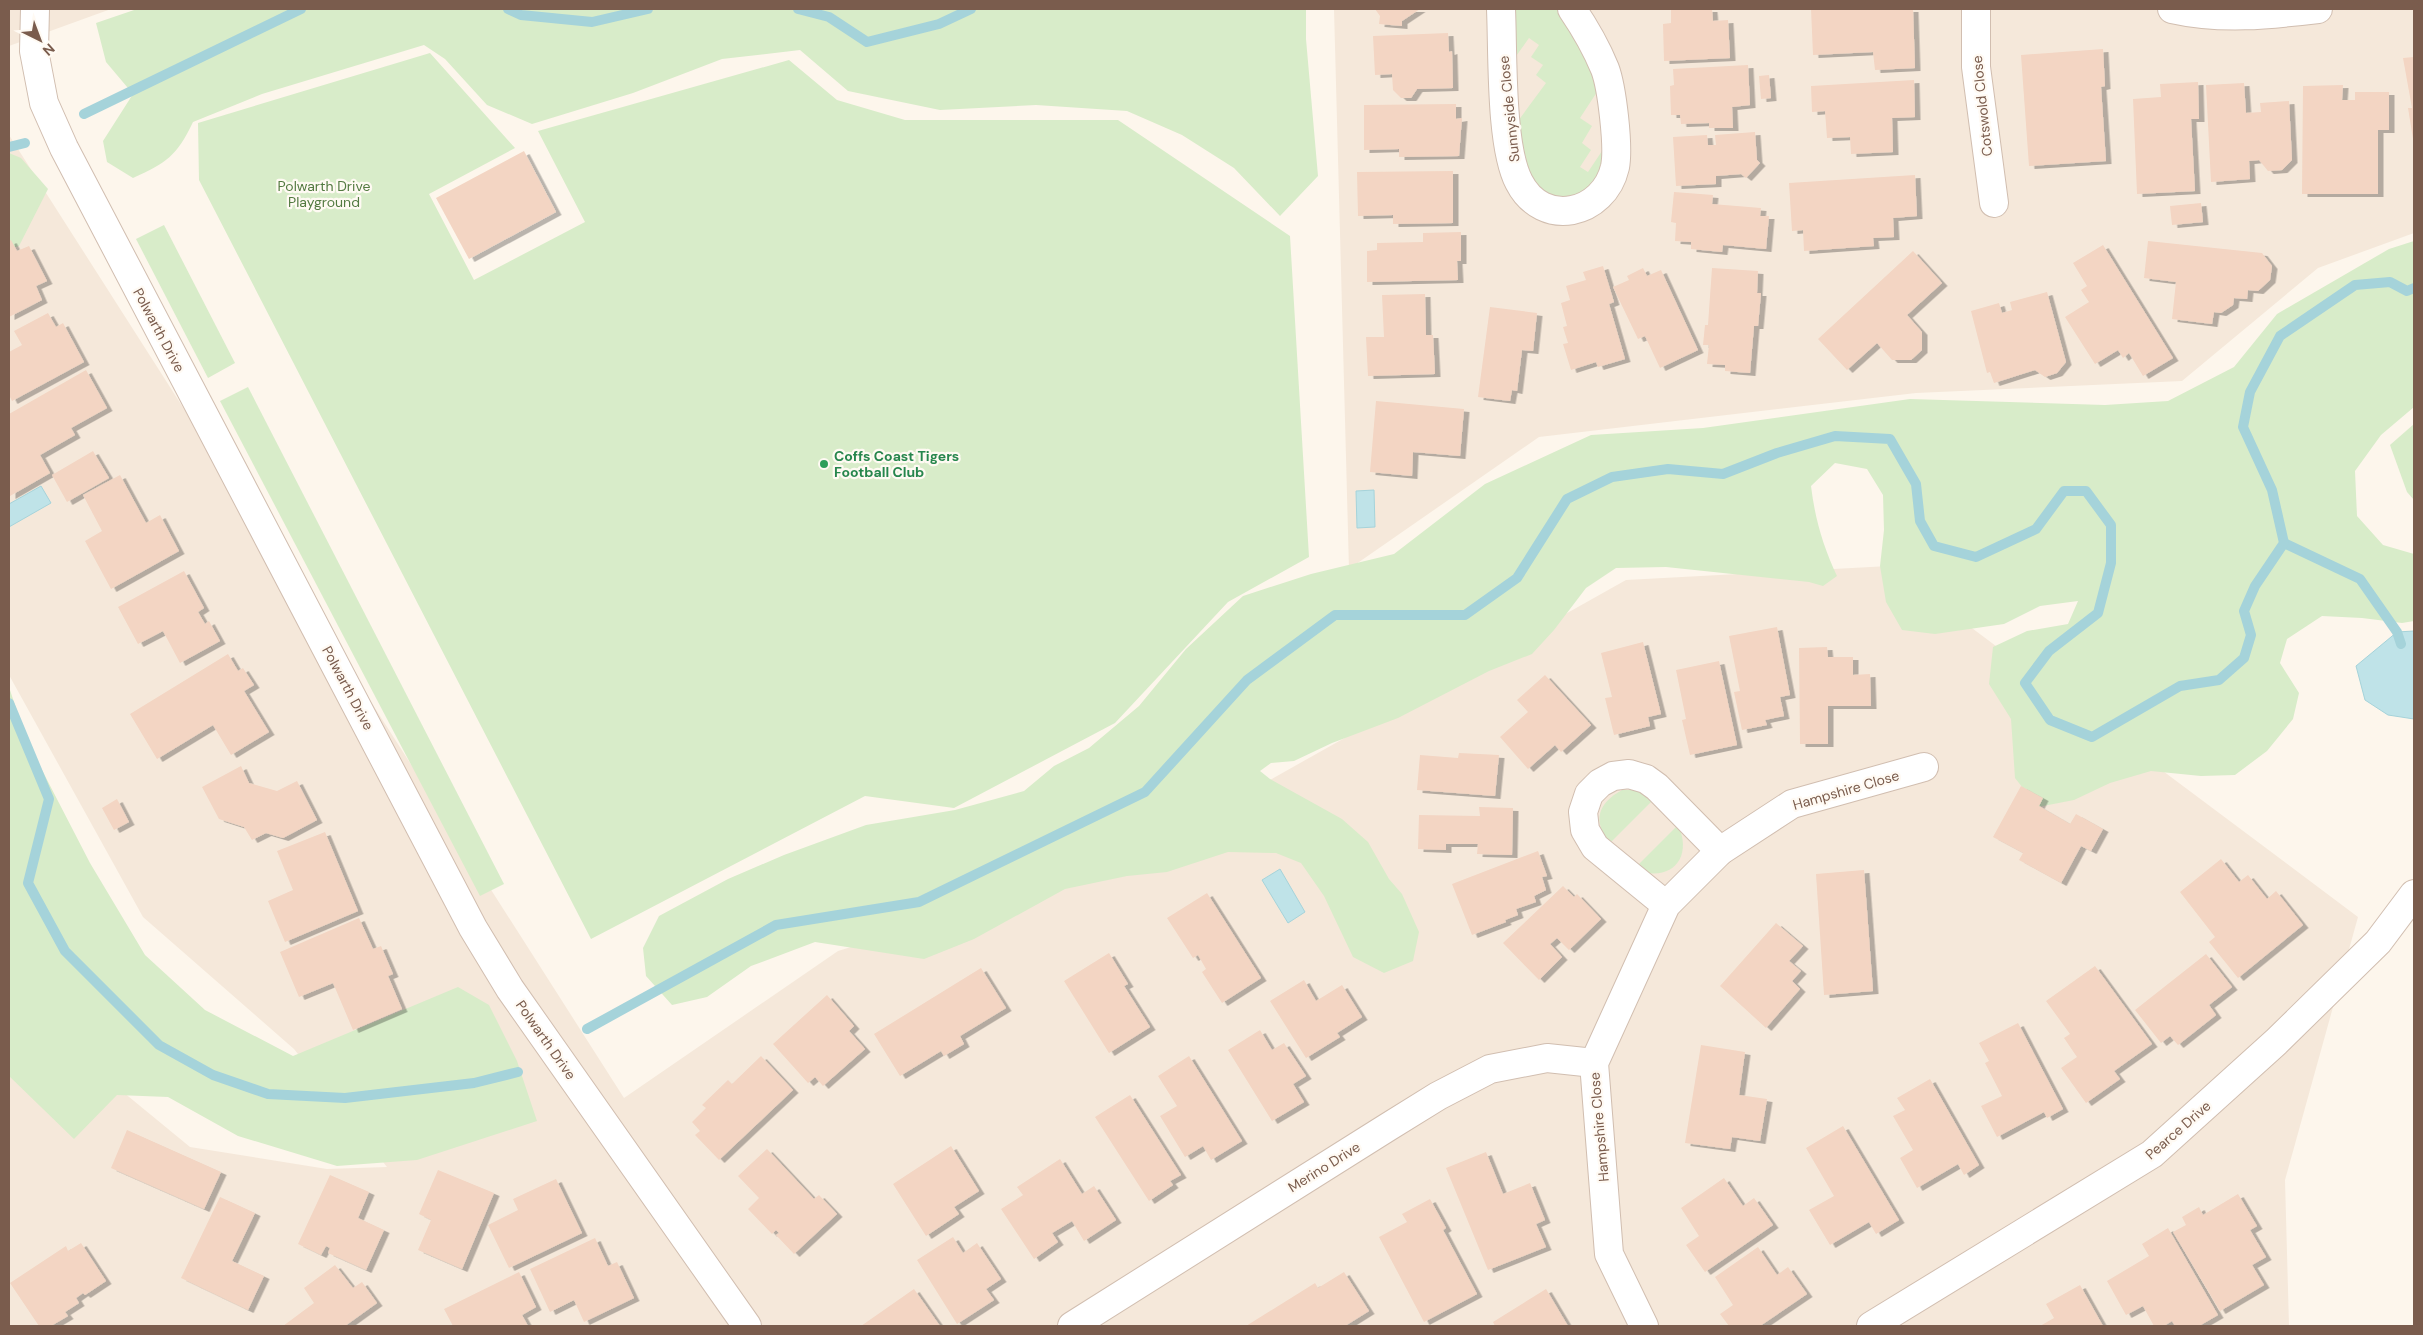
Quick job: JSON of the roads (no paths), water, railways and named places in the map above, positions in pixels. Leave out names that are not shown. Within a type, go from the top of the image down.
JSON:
[{"type":"street","name":"Polwarth Drive","points":[[35,9],[34,51],[44,103],[64,148],[473,928],[510,989],[747,1326]]},
{"type":"street","name":"Sunnyside Close","points":[[1501,9],[1506,108],[1513,164],[1519,183],[1531,197],[1544,207],[1560,211],[1577,210],[1593,202],[1605,190],[1615,166],[1615,130],[1605,70],[1591,40],[1572,9]]},
{"type":"street","name":"Cotswold Close","points":[[1976,9],[1976,67],[1994,203]]},
{"type":"street","points":[[2172,9],[2193,14],[2250,17],[2318,9]]},
{"type":"street","name":"Hampshire Close","points":[[1644,1326],[1609,1254],[1594,1063],[1666,905],[1720,851],[1792,804],[1924,768]]},
{"type":"street","points":[[1666,905],[1594,847],[1585,830],[1583,812],[1589,794],[1600,783],[1614,776],[1629,774],[1646,778],[1720,851]]},
{"type":"street","name":"Pearce Drive","points":[[1871,1326],[2152,1154],[2276,1042],[2371,948],[2414,894]]},
{"type":"street","name":"Merino Drive","points":[[1072,1326],[1438,1096],[1490,1069],[1547,1058],[1594,1063]]},
{"type":"water","points":[[41,486],[51,503],[9,527],[9,504]]},
{"type":"water","points":[[1374,490],[1375,527],[1357,528],[1356,491]]},
{"type":"water","points":[[2414,631],[2414,719],[2388,715],[2365,700],[2356,666],[2397,632]]},
{"type":"water","points":[[1280,869],[1305,912],[1288,923],[1262,880]]},
{"type":"waterway","points":[[84,114],[301,9]]},
{"type":"waterway","points":[[508,9],[521,15],[592,22],[648,9]]},
{"type":"waterway","points":[[798,9],[829,17],[867,42],[939,24],[971,9]]},
{"type":"waterway","points":[[9,147],[25,143]]},
{"type":"waterway","points":[[587,1029],[776,925],[919,902],[1145,792],[1247,680],[1335,615],[1465,615],[1517,578],[1567,499],[1612,477],[1668,469],[1723,474],[1777,453],[1835,436],[1890,439],[1916,484],[1920,521],[1934,546],[1976,557],[2036,529],[2064,491],[2086,491],[2111,525],[2111,563],[2098,613],[2049,651],[2025,683],[2050,720],[2092,737],[2180,686],[2219,680],[2244,658],[2251,635],[2244,611],[2255,586],[2284,543],[2272,490],[2243,427],[2250,392],[2280,336],[2355,285],[2390,282],[2407,291],[2414,288]]},
{"type":"waterway","points":[[2284,543],[2360,579],[2397,632],[2401,644]]},
{"type":"waterway","points":[[9,703],[49,799],[28,883],[65,951],[159,1045],[213,1075],[268,1094],[345,1098],[474,1083],[518,1072]]},
{"type":"place","name":"Coffs Coast Tigers Football Club","points":[[824,464]]},
{"type":"park label","name":"Polwarth Drive Playground","points":[[324,194]]}]
